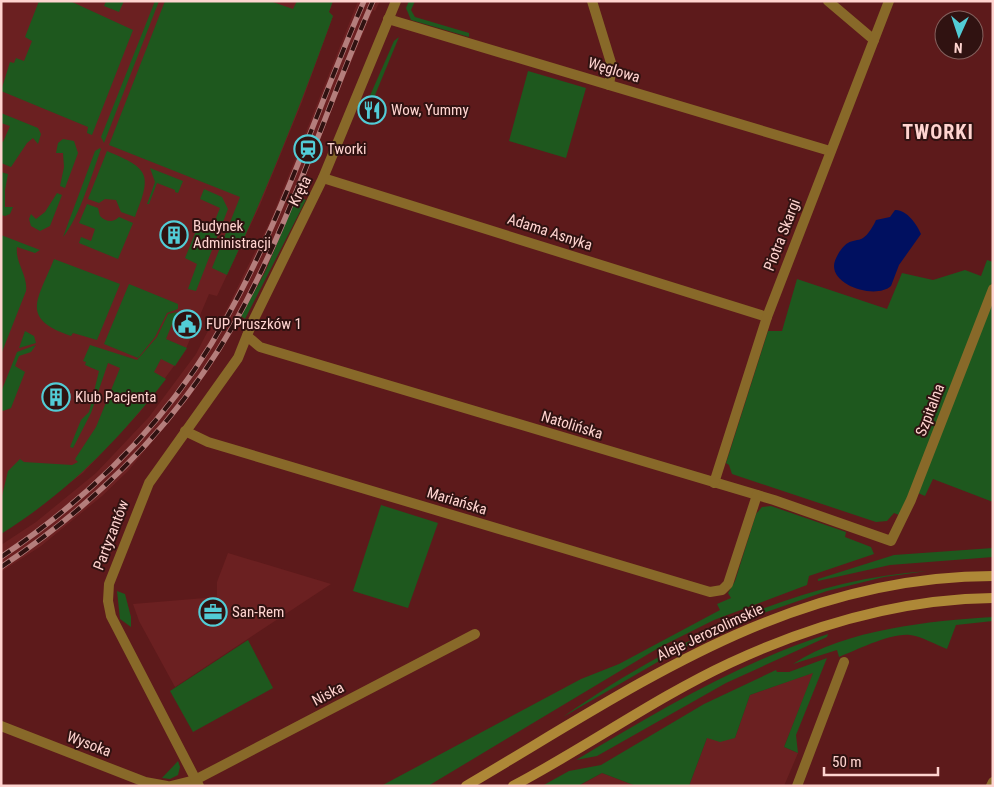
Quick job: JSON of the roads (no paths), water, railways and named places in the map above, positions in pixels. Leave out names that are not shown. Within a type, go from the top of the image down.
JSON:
[{"type":"main road","name":"Aleje Jerozolimskie","points":[[466,786],[630,688],[700,650],[757,624],[813,605],[873,590],[938,580],[993,576]]},
{"type":"main road","points":[[514,786],[730,663],[799,634],[877,612],[941,602],[993,598]]},
{"type":"street","name":"Kręta","points":[[247,336],[323,178],[396,1]]},
{"type":"street","points":[[592,1],[612,66],[609,85]]},
{"type":"street","points":[[828,1],[874,40]]},
{"type":"street","name":"Piotra Skargi","points":[[714,483],[767,317],[889,1]]},
{"type":"street","name":"Węglowa","points":[[388,19],[830,151]]},
{"type":"street","name":"Adama Asnyka","points":[[323,178],[767,317]]},
{"type":"street","name":"Szpitalna","points":[[891,541],[911,500],[993,288]]},
{"type":"street","name":"Partyzantów","points":[[197,783],[118,632],[111,616],[108,601],[109,584],[114,567],[146,489],[185,431],[234,365],[247,336]]},
{"type":"street","name":"Natolińska","points":[[247,336],[260,347],[757,496],[891,541]]},
{"type":"street","name":"Mariańska","points":[[185,431],[208,442],[713,593],[722,590],[728,584],[757,496]]},
{"type":"street","name":"Niska","points":[[197,783],[475,634]]},
{"type":"street","points":[[797,786],[844,662]]},
{"type":"street","name":"Wysoka","points":[[1,726],[145,782],[169,786],[197,783]]},
{"type":"street","points":[[991,786],[993,782]]},
{"type":"railway","points":[[1,557],[35,533],[99,480],[156,420],[206,353],[227,317],[266,240],[364,1]]},
{"type":"railway","points":[[1,567],[69,517],[132,459],[187,395],[212,361],[234,324],[273,246],[373,1]]},
{"type":"place","name":"Wow, Yummy","points":[[372,110]]},
{"type":"place","name":"Tworki","points":[[308,149]]},
{"type":"place","name":"Budynek Administracji","points":[[174,235]]},
{"type":"place","name":"FUP Pruszków 1","points":[[187,324]]},
{"type":"place","name":"Klub Pacjenta","points":[[56,397]]},
{"type":"place","name":"San-Rem","points":[[213,612]]},
{"type":"district","name":"TWORKI","points":[[938,132]]}]
